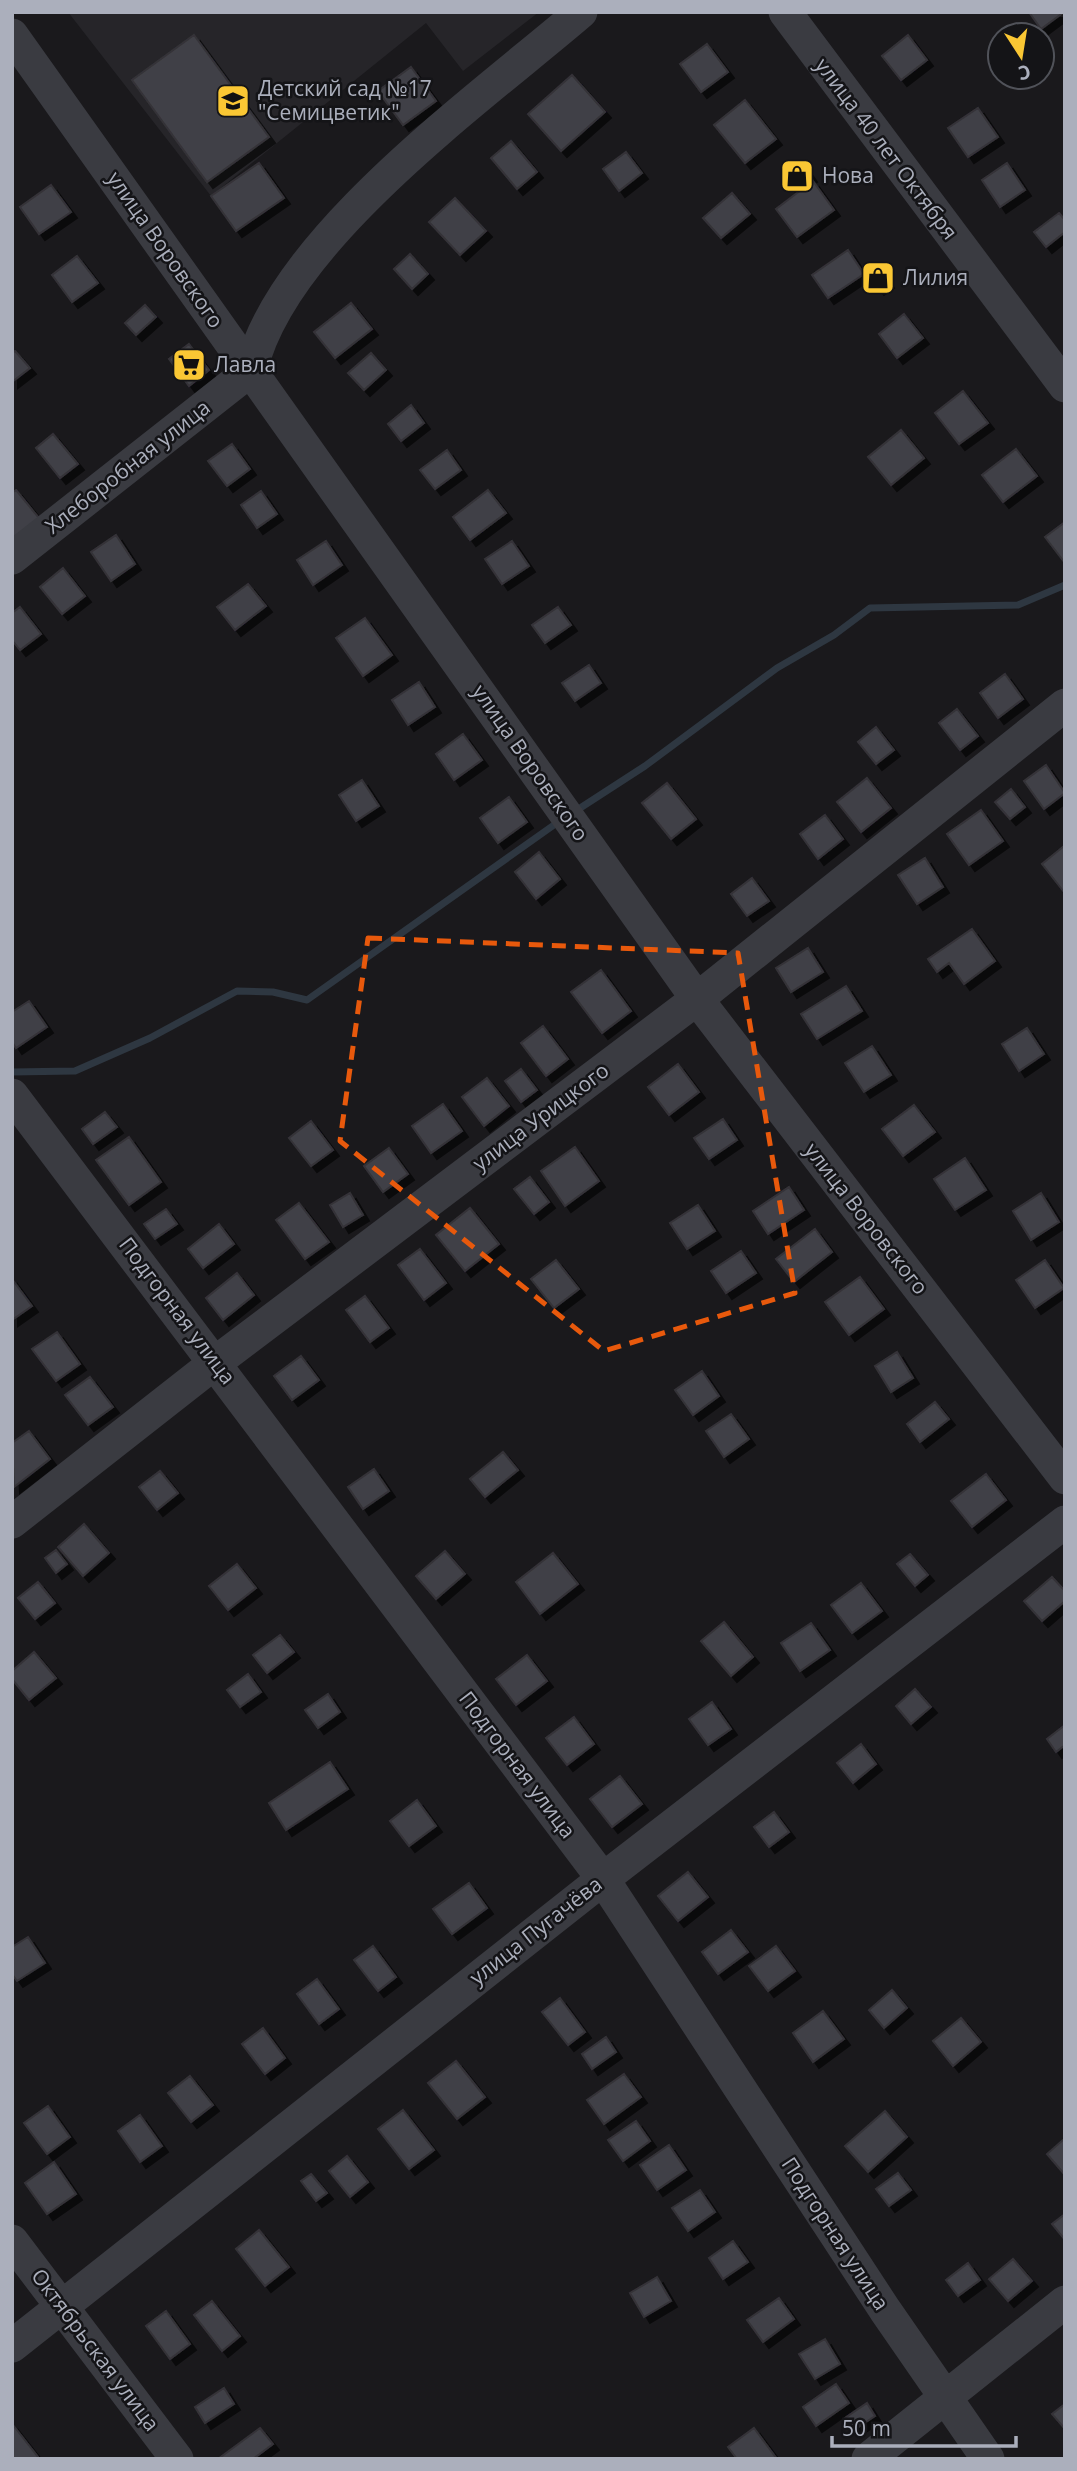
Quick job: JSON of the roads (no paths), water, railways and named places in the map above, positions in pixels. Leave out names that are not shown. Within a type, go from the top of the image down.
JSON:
[{"type":"street","points":[[251,370],[258,342],[288,292],[366,197],[436,133],[581,12]]},
{"type":"street","name":"улица 40 лет Октября","points":[[785,12],[1065,386]]},
{"type":"street","name":"улица Воровского","points":[[12,35],[697,999],[1065,1478]]},
{"type":"street","name":"Хлеборобная улица","points":[[12,558],[251,370]]},
{"type":"street","name":"улица Урицкого","points":[[12,1522],[216,1362],[697,999],[1065,705]]},
{"type":"street","name":"Подгорная улица","points":[[12,1096],[216,1362],[603,1879],[944,2398],[988,2459]]},
{"type":"street","name":"улица Пугачёва","points":[[12,2346],[603,1879],[1065,1522]]},
{"type":"street","name":"Октябрьская улица","points":[[12,2241],[177,2459]]},
{"type":"street","points":[[868,2459],[1065,2302]]},
{"type":"waterway","points":[[574,812],[645,766],[777,668],[834,635],[870,608],[1018,605],[1065,585]]},
{"type":"waterway","points":[[12,1072],[75,1071],[150,1038],[237,991],[273,992],[307,1000],[561,820]]},
{"type":"place","name":"Детский сад №17 \"Семицветик\"","points":[[233,101]]},
{"type":"place","name":"Нова","points":[[797,176]]},
{"type":"place","name":"Лилия","points":[[878,278]]},
{"type":"place","name":"Лавла","points":[[189,365]]}]
